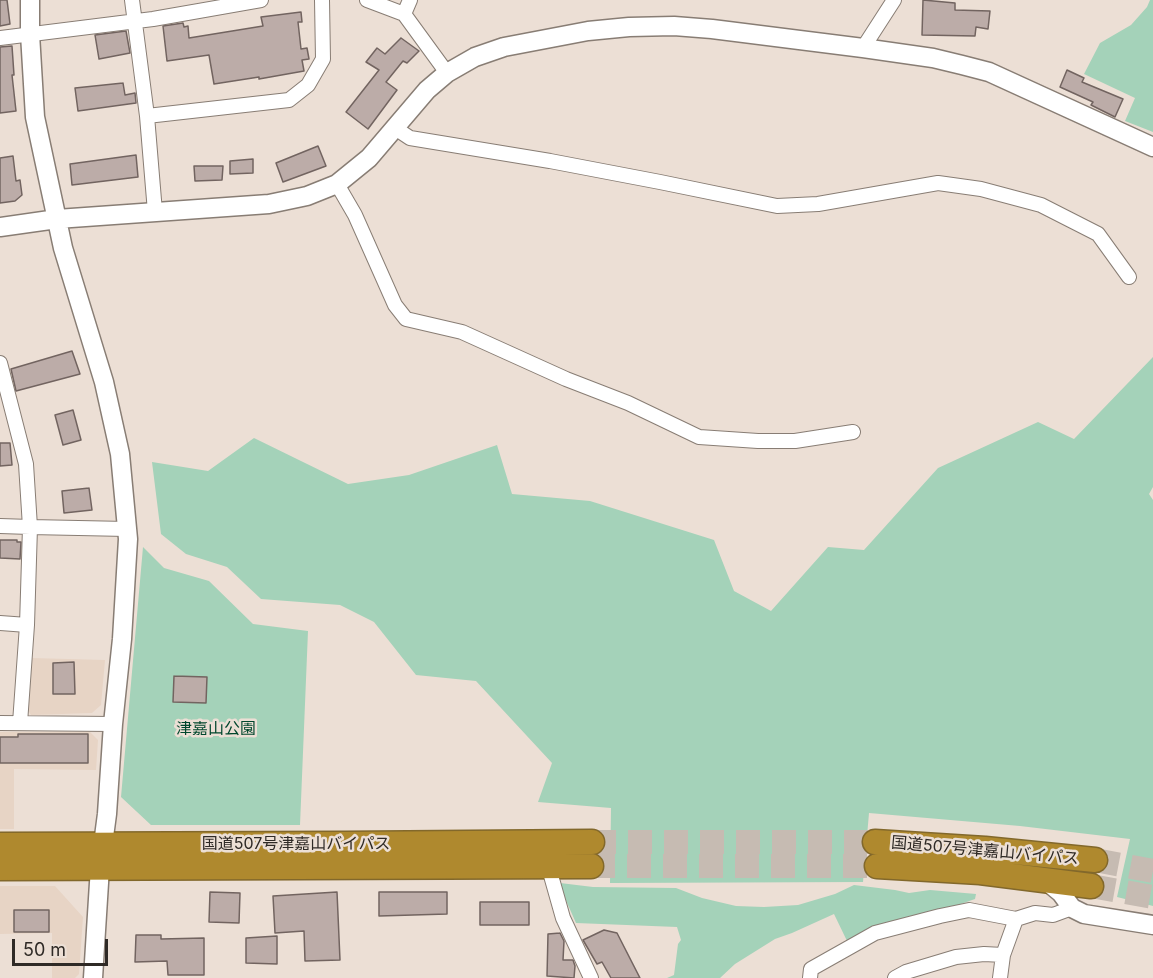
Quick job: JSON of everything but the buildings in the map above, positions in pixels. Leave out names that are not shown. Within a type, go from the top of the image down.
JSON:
[{"type":"highway","name":"国道507号津嘉山バイパス","points":[[0,867],[102,856],[135,844],[592,842]]},
{"type":"highway","name":"国道507号津嘉山バイパス","points":[[0,845],[102,856],[591,866]]},
{"type":"highway","name":"国道507号津嘉山バイパス","points":[[1091,886],[980,872],[876,854],[985,849],[1095,860]]},
{"type":"street","points":[[30,0],[35,117],[63,248],[104,382],[120,454],[128,539],[122,639],[93,978]]},
{"type":"street","points":[[132,0],[147,116],[155,212]]},
{"type":"street","points":[[0,38],[135,21],[261,0]]},
{"type":"street","points":[[147,116],[289,100],[308,85],[322,59],[322,0]]},
{"type":"street","points":[[367,0],[404,14],[447,73]]},
{"type":"street","points":[[404,14],[410,0]]},
{"type":"street","points":[[862,48],[894,0]]},
{"type":"street","points":[[0,227],[57,219],[269,204],[307,196],[337,184],[369,158],[427,90],[447,73],[475,57],[504,47],[588,31],[629,27],[674,26],[712,29],[933,58],[989,72],[1153,147]]},
{"type":"street","points":[[395,128],[410,138],[550,161],[777,206],[818,204],[938,183],[981,189],[1041,205],[1098,234],[1129,277]]},
{"type":"street","points":[[337,184],[355,215],[395,305],[406,319],[462,332],[566,380],[628,403],[699,437],[795,441],[853,432]]},
{"type":"street","points":[[0,363],[5,405],[26,464],[30,527],[27,625],[20,723]]},
{"type":"street","points":[[0,526],[127,529]]},
{"type":"street","points":[[0,623],[27,625]]},
{"type":"street","points":[[0,723],[113,724]]},
{"type":"street","points":[[548,866],[563,918],[591,978]]},
{"type":"street","points":[[1044,879],[1061,893],[1072,908],[1084,914],[1153,926]]},
{"type":"street","points":[[810,978],[811,969],[875,933],[969,910],[1016,919],[1035,913],[1053,915],[1072,908]]},
{"type":"street","points":[[1000,978],[1004,955],[1016,919]]},
{"type":"street","points":[[895,978],[906,972],[956,957],[984,954],[1004,955]]},
{"type":"shaded area","points":[[31,658],[105,660],[101,705],[92,713],[31,715],[27,709]]},
{"type":"shaded area","points":[[0,732],[90,732],[98,740],[96,770],[14,769],[14,829],[0,829]]},
{"type":"shaded area","points":[[0,886],[55,886],[83,917],[79,974],[75,978],[52,978],[52,933],[0,934]]},
{"type":"green space","points":[[1150,0],[1153,0],[1153,132],[1125,121],[1135,98],[1084,74],[1100,43],[1131,25],[1147,7]]},
{"type":"green space","points":[[1153,357],[1153,487],[1149,494],[1153,500],[1153,906],[1117,897],[1130,839],[1020,826],[869,813],[863,882],[610,883],[611,808],[538,802],[552,763],[476,681],[416,675],[374,622],[340,605],[261,599],[227,567],[186,554],[161,534],[152,462],[208,471],[254,438],[348,484],[409,475],[497,445],[512,494],[590,501],[714,540],[734,591],[771,611],[828,547],[864,550],[938,468],[1038,422],[1074,439]]},
{"type":"green space","name":"津嘉山公園","points":[[143,547],[164,568],[209,581],[253,624],[308,631],[300,825],[151,825],[121,797]]},
{"type":"green space","points":[[560,883],[593,887],[676,888],[702,898],[736,906],[764,907],[798,905],[835,894],[854,885],[909,893],[930,890],[976,894],[975,899],[848,943],[834,914],[775,939],[735,964],[720,978],[667,978],[674,975],[678,944],[681,940],[677,927],[576,923]]},
{"type":"tunnel","points":[[592,842],[875,842]]},
{"type":"tunnel","points":[[1095,860],[1153,871]]},
{"type":"tunnel","points":[[591,866],[877,866]]},
{"type":"tunnel","points":[[1091,886],[1153,897]]}]
